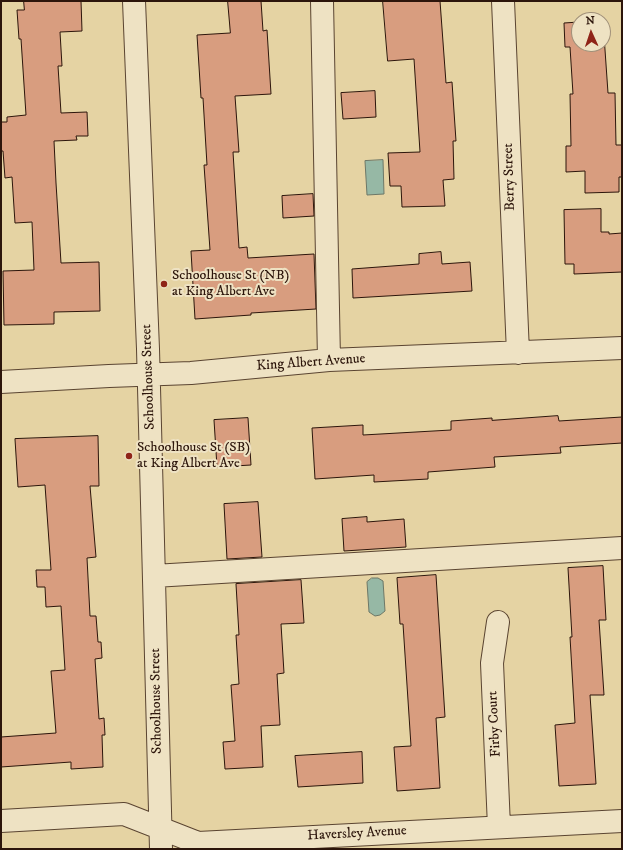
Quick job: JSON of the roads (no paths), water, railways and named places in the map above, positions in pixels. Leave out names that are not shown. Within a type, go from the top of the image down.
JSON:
[{"type":"street","name":"Schoolhouse Street","points":[[134,1],[148,374],[161,839]]},
{"type":"street","points":[[322,1],[329,360]]},
{"type":"street","name":"Berry Street","points":[[503,1],[518,353]]},
{"type":"street","name":"King Albert Avenue","points":[[1,382],[191,373],[329,360],[622,348]]},
{"type":"street","points":[[154,576],[622,548]]},
{"type":"street","name":"Firby Court","points":[[498,622],[492,663],[500,827]]},
{"type":"street","name":"Haversley Avenue","points":[[1,821],[124,814],[161,839],[198,843],[326,842],[500,827],[622,821]]},
{"type":"place","name":"Schoolhouse St (NB) at King Albert Ave","points":[[164,284]]},
{"type":"place","name":"Schoolhouse St (SB) at King Albert Ave","points":[[129,456]]}]
